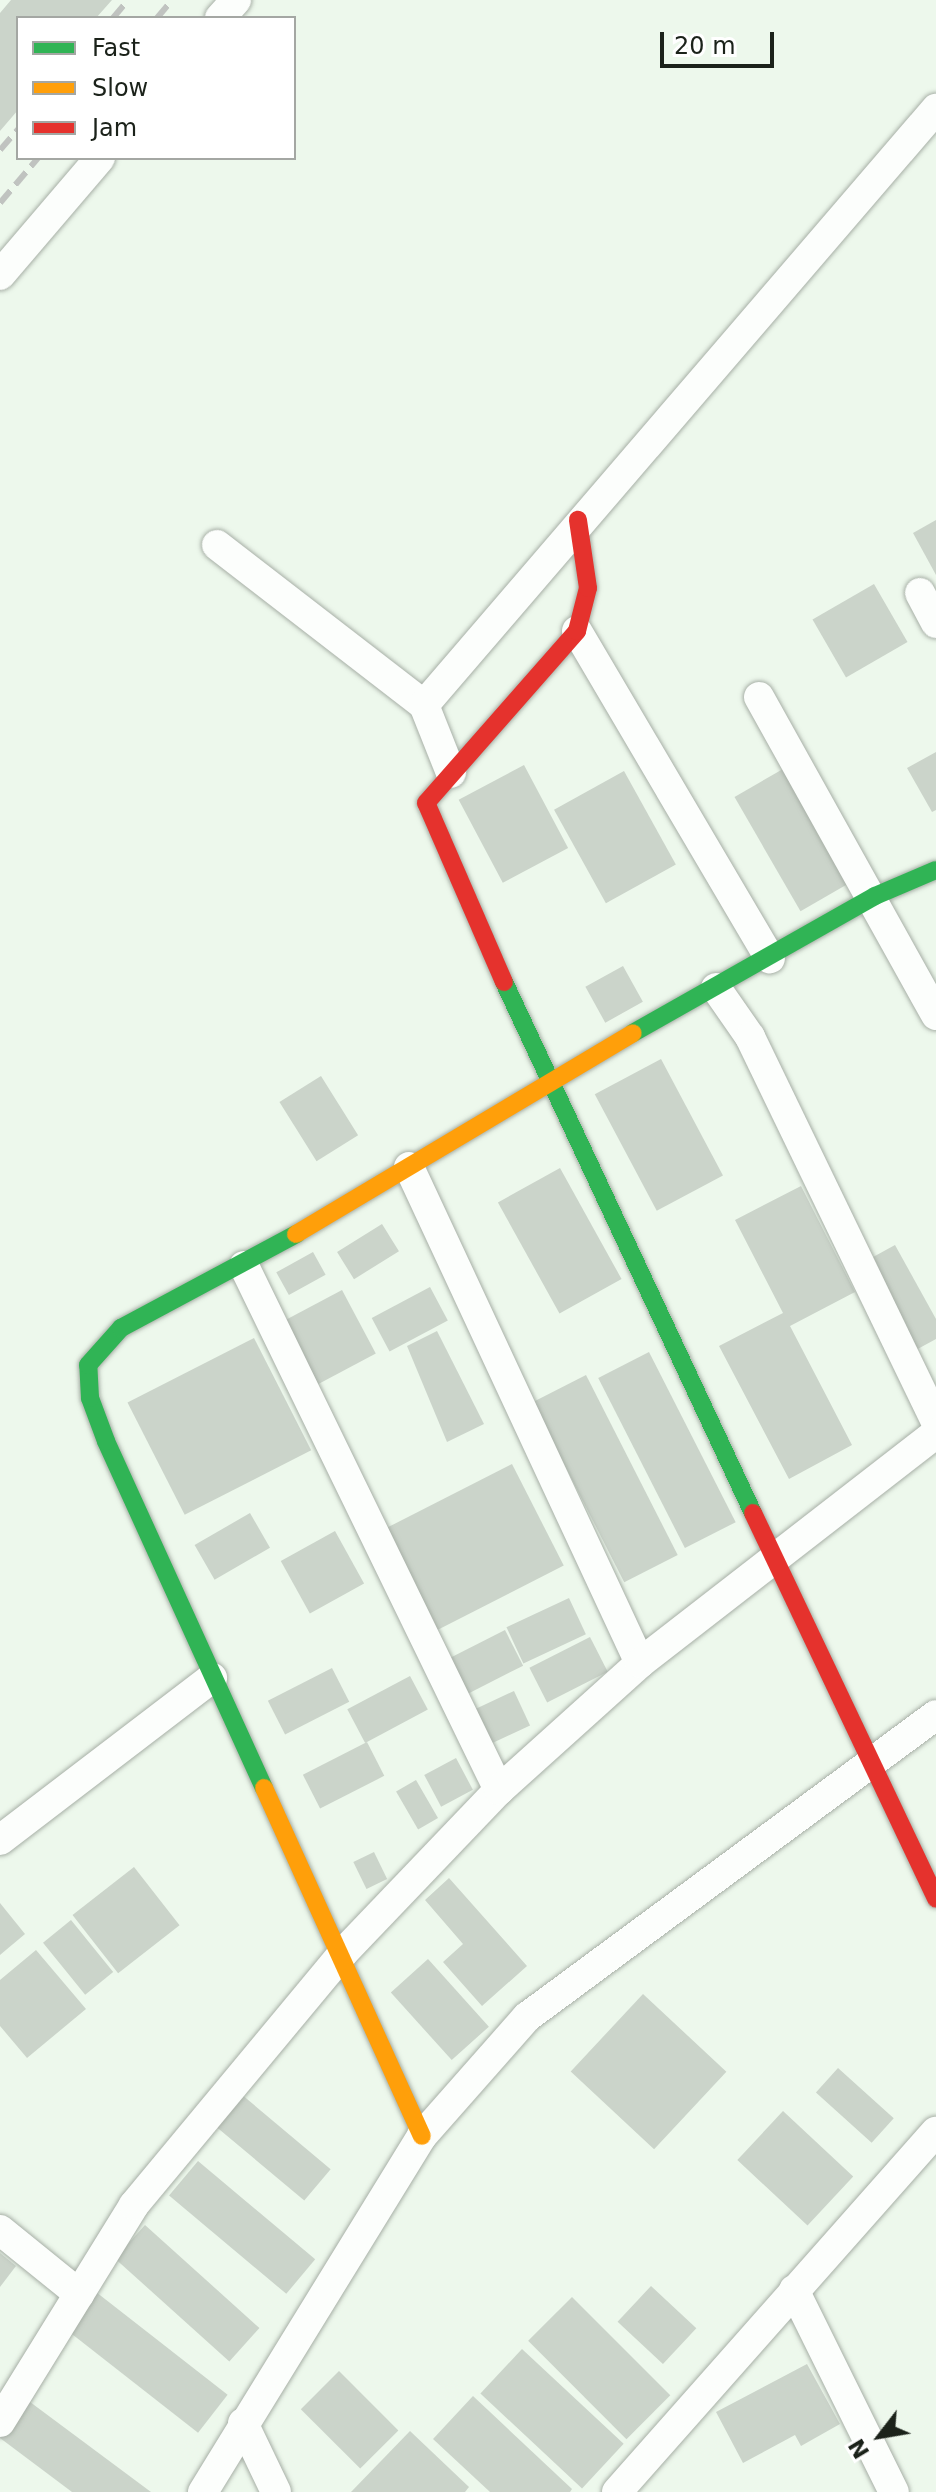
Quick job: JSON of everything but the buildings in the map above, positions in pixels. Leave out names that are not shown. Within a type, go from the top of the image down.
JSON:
[{"type":"street","points":[[222,16],[236,0]]},
{"type":"street","points":[[424,705],[578,520],[936,109]]},
{"type":"street","points":[[0,275],[98,160]]},
{"type":"street","points":[[578,520],[588,588],[577,631],[426,803],[548,1081],[875,1760],[936,1899]]},
{"type":"street","points":[[217,545],[424,705],[451,773]]},
{"type":"street","points":[[920,593],[936,623]]},
{"type":"street","points":[[577,631],[770,958]]},
{"type":"street","points":[[759,697],[875,896],[936,1015]]},
{"type":"street","points":[[422,2136],[343,1953],[212,1678],[106,1441],[90,1398],[88,1365],[121,1328],[244,1266],[548,1081],[875,896],[936,870]]},
{"type":"street","points":[[716,988],[750,1037],[936,1422]]},
{"type":"street","points":[[409,1167],[640,1663]]},
{"type":"street","points":[[244,1266],[499,1790]]},
{"type":"street","points":[[0,2422],[134,2205],[343,1953],[499,1790],[640,1663],[775,1552],[936,1433]]},
{"type":"street","points":[[0,1840],[212,1678]]},
{"type":"street","points":[[203,2492],[422,2136],[527,2017],[936,1715]]},
{"type":"street","points":[[617,2492],[936,2132]]},
{"type":"street","points":[[0,2230],[79,2294]]},
{"type":"street","points":[[794,2290],[894,2492]]},
{"type":"street","points":[[243,2423],[276,2492]]},
{"type":"railway","points":[[115,16],[128,0]]},
{"type":"railway","points":[[159,16],[172,0]]},
{"type":"railway","points":[[0,150],[16,131]]},
{"type":"railway","points":[[0,203],[36,160]]},
{"type":"traffic: fast","points":[[633,1033],[875,896],[936,870]]},
{"type":"traffic: fast","points":[[504,982],[753,1513]]},
{"type":"traffic: fast","points":[[264,1788],[106,1441],[90,1398],[88,1365],[121,1328],[296,1234]]},
{"type":"traffic: slow","points":[[296,1234],[633,1033]]},
{"type":"traffic: slow","points":[[264,1788],[422,2136]]},
{"type":"traffic: jam","points":[[504,982],[426,803],[577,631],[588,588],[578,520]]},
{"type":"traffic: jam","points":[[753,1513],[936,1899]]}]
